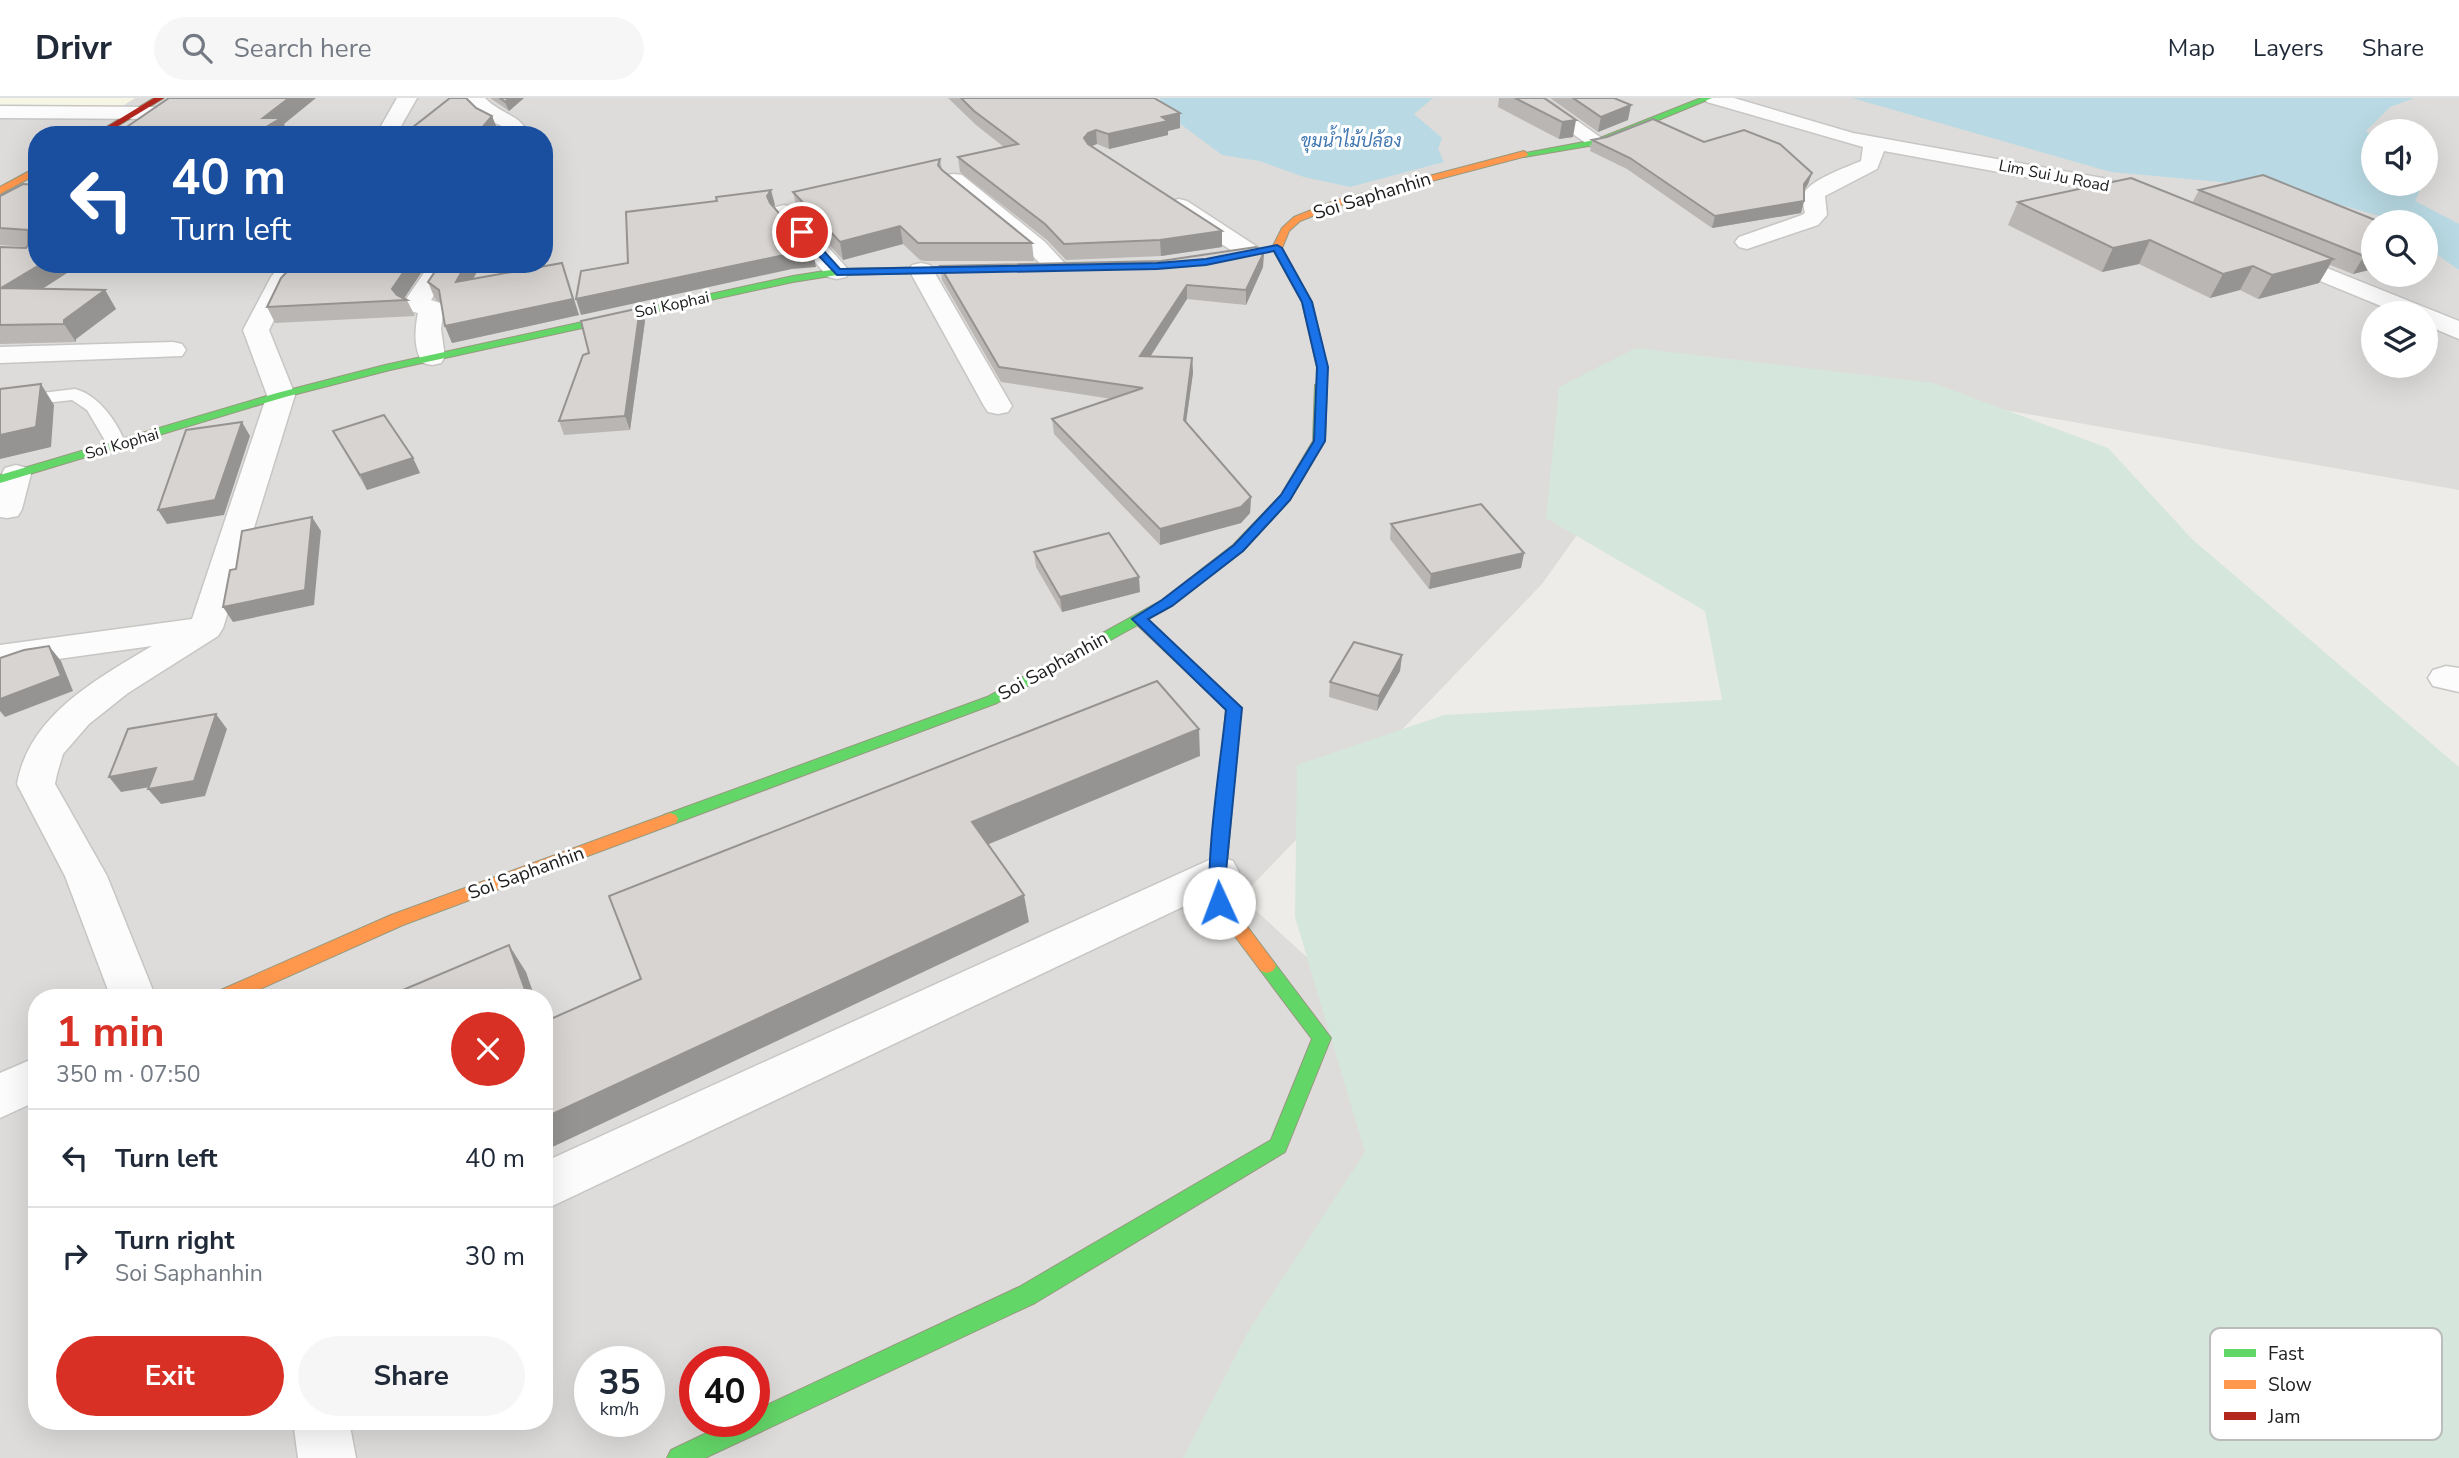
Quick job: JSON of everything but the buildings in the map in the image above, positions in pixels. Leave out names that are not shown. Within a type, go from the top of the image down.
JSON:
[{"type":"street","points":[[391,126],[407,98]]},
{"type":"street","points":[[474,98],[489,113],[515,126]]},
{"type":"street","points":[[1532,98],[1597,142]]},
{"type":"street","name":"Soi Saphanhin","points":[[240,989],[397,920],[992,700],[1167,603],[1238,548],[1286,497],[1320,441],[1322,367],[1307,302],[1277,248],[1285,230],[1297,219],[1337,203],[1532,152],[1597,142],[1708,98]]},
{"type":"street","name":"Lim Sui Ju Road","points":[[1714,98],[1850,139],[2108,185],[2170,210]]},
{"type":"street","points":[[0,112],[137,112],[164,105]]},
{"type":"street","points":[[136,126],[164,105]]},
{"type":"street","points":[[113,126],[137,112]]},
{"type":"street","points":[[1747,242],[1810,220],[1816,215],[1814,195],[1822,187],[1870,165],[1874,153],[1872,142]]},
{"type":"street","points":[[0,191],[28,175]]},
{"type":"street","points":[[954,180],[1063,268]]},
{"type":"street","points":[[0,209],[28,192]]},
{"type":"street","points":[[1164,196],[1251,253]]},
{"type":"street","points":[[784,212],[837,272]]},
{"type":"street","points":[[2257,246],[2390,301]]},
{"type":"street","points":[[1228,257],[1277,248]]},
{"type":"street","name":"Soi Kophai","points":[[8,477],[281,395],[432,357],[793,279],[837,272],[1063,268]]},
{"type":"street","points":[[921,270],[998,406]]},
{"type":"street","points":[[130,989],[86,876],[36,784],[38,766],[47,747],[71,720],[104,694],[206,628],[281,395],[257,330],[286,273]]},
{"type":"street","points":[[432,357],[428,329],[431,308],[415,305],[436,273]]},
{"type":"street","points":[[2438,321],[2459,331]]},
{"type":"street","points":[[0,355],[173,350]]},
{"type":"street","points":[[7,509],[8,477]]},
{"type":"street","points":[[679,1458],[1027,1295],[1278,1146],[1322,1038],[1219,903],[1217,872],[1234,708],[1139,619]]},
{"type":"street","points":[[0,656],[206,628]]},
{"type":"street","points":[[553,1183],[1217,872]]},
{"type":"street","points":[[0,1097],[28,1082]]},
{"type":"street","points":[[322,1430],[327,1458]]},
{"type":"lane","points":[[0,403],[75,394],[93,406],[117,445]]},
{"type":"shaded area","points":[[0,98],[2459,98],[2459,490],[1704,357],[1542,584],[1241,897],[1854,1458],[0,1458]]},
{"type":"shaded area","points":[[0,98],[135,98],[118,109],[0,108]]},
{"type":"shaded area","points":[[1636,348],[1933,383],[2108,448],[2193,540],[2459,767],[2459,1458],[1183,1458],[1249,1330],[1365,1152],[1295,917],[1297,765],[1444,715],[1722,700],[1705,611],[1546,518],[1559,387]]},
{"type":"water","name":"ขุมน้ำไม้ปล้อง","points":[[1160,98],[1433,98],[1414,114],[1442,138],[1438,149],[1444,162],[1350,187],[1304,177],[1259,161],[1222,155],[1163,111]]},
{"type":"water","points":[[1852,98],[2414,98],[2390,107],[2378,119],[2361,119],[2361,196],[2417,196],[2415,201],[2432,210],[2361,211],[2276,187],[2111,172]]},
{"type":"water","points":[[2438,213],[2459,224],[2459,270],[2438,255]]},
{"type":"traffic: fast","points":[[1524,154],[1597,142],[1708,98]]},
{"type":"traffic: fast","points":[[0,479],[281,395],[389,367],[793,279],[837,272],[994,269]]},
{"type":"traffic: fast","points":[[670,819],[992,700],[1167,603],[1238,548],[1286,497],[1319,441],[1321,385]]},
{"type":"traffic: fast","points":[[679,1458],[1027,1295],[1278,1146],[1322,1038],[1267,966]]},
{"type":"traffic: slow","points":[[1321,385],[1322,367],[1307,302],[1277,248],[1285,230],[1297,219],[1337,203],[1524,154]]},
{"type":"traffic: slow","points":[[0,191],[28,175]]},
{"type":"traffic: slow","points":[[1139,619],[1234,708],[1218,872],[1219,903],[1267,966]]},
{"type":"traffic: slow","points":[[240,989],[397,920],[670,819]]},
{"type":"traffic: jam","points":[[112,126],[160,98]]},
{"type":"route","points":[[802,232],[837,272],[1157,266],[1206,262],[1277,248],[1307,302],[1322,367],[1320,441],[1286,497],[1238,548],[1167,603],[1139,619],[1234,708],[1217,872],[1219,903]]}]
